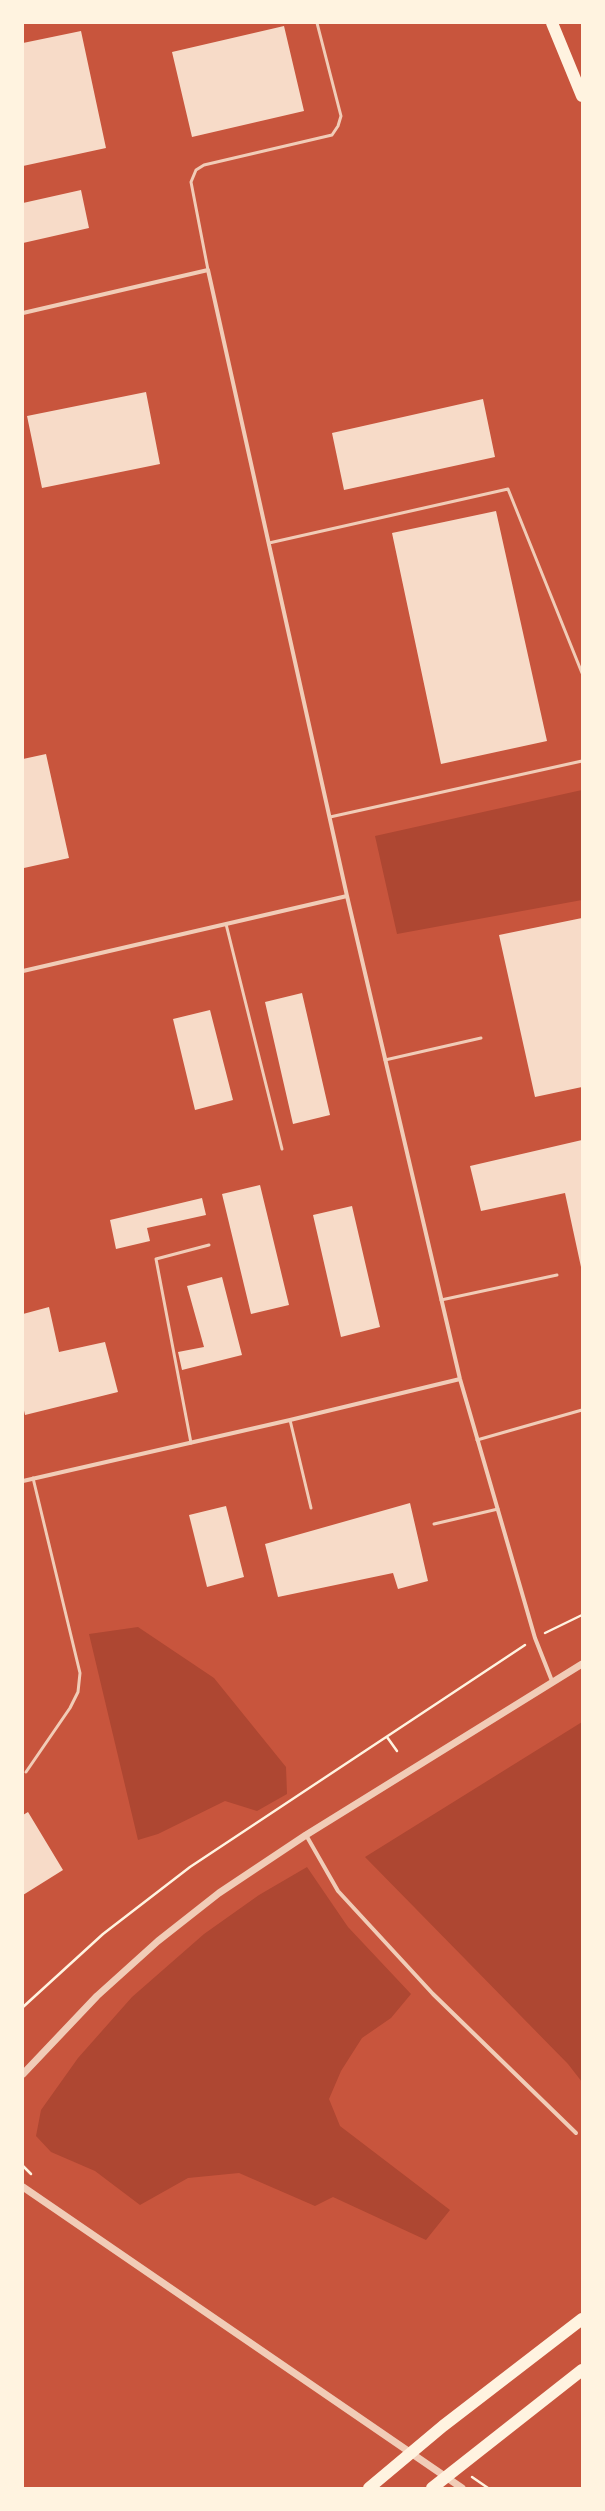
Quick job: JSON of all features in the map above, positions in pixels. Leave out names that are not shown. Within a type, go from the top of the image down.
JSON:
[{"type":"highway","points":[[552,23],[582,96]]},
{"type":"highway","points":[[369,2488],[443,2426],[582,2319]]},
{"type":"highway","points":[[432,2488],[582,2370]]},
{"type":"street","points":[[23,313],[208,270],[347,896],[460,1379],[535,1638],[552,1681]]},
{"type":"street","points":[[23,971],[347,896]]},
{"type":"street","points":[[23,1481],[290,1420],[460,1379]]},
{"type":"street","points":[[23,2074],[97,1996],[158,1940],[220,1893],[306,1835],[552,1681],[582,1664]]},
{"type":"street","points":[[306,1835],[338,1891],[433,1994],[576,2133]]},
{"type":"street","points":[[23,2187],[462,2488]]},
{"type":"lane","points":[[208,270],[191,182],[196,170],[204,164],[332,135],[338,126],[341,116],[317,23]]},
{"type":"lane","points":[[269,543],[508,489],[582,673]]},
{"type":"lane","points":[[330,817],[582,761]]},
{"type":"lane","points":[[226,924],[282,1150]]},
{"type":"lane","points":[[385,1060],[481,1038]]},
{"type":"lane","points":[[191,1443],[156,1259],[209,1245]]},
{"type":"lane","points":[[441,1300],[557,1276]]},
{"type":"lane","points":[[477,1440],[582,1410]]},
{"type":"lane","points":[[290,1420],[311,1508]]},
{"type":"lane","points":[[26,1772],[70,1708],[78,1692],[80,1673],[33,1478]]},
{"type":"lane","points":[[434,1524],[498,1509]]},
{"type":"path","points":[[23,2007],[103,1934],[190,1867],[535,1638],[582,1615]]},
{"type":"path","points":[[387,1737],[397,1751]]},
{"type":"shaded area","points":[[582,790],[582,900],[397,934],[375,836]]},
{"type":"shaded area","points":[[138,1627],[214,1678],[286,1767],[287,1794],[257,1811],[225,1801],[158,1834],[138,1840],[89,1634]]},
{"type":"shaded area","points":[[582,1722],[582,2082],[568,2064],[365,1857]]},
{"type":"shaded area","points":[[307,1867],[348,1927],[411,1994],[391,2018],[362,2038],[341,2071],[329,2099],[340,2126],[450,2210],[426,2240],[333,2197],[315,2206],[239,2173],[188,2178],[140,2205],[95,2171],[51,2152],[36,2136],[41,2110],[78,2058],[132,1997],[204,1934],[259,1895]]},
{"type":"building","points":[[284,26],[304,111],[192,137],[172,52]]},
{"type":"building","points":[[81,31],[106,148],[23,166],[23,43]]},
{"type":"building","points":[[81,190],[89,228],[23,243],[23,203]]},
{"type":"building","points":[[146,392],[160,464],[42,488],[27,416]]},
{"type":"building","points":[[483,399],[495,457],[344,490],[332,433]]},
{"type":"building","points":[[496,511],[547,741],[441,764],[392,533]]},
{"type":"building","points":[[46,754],[69,858],[24,868],[23,759]]},
{"type":"building","points":[[582,918],[582,1087],[535,1097],[499,935]]},
{"type":"building","points":[[302,993],[330,1115],[293,1124],[265,1002]]},
{"type":"building","points":[[210,1010],[233,1100],[195,1110],[173,1019]]},
{"type":"building","points":[[582,1140],[581,1267],[565,1193],[481,1211],[470,1166]]},
{"type":"building","points":[[260,1185],[289,1305],[251,1314],[222,1194]]},
{"type":"building","points":[[202,1198],[206,1215],[147,1228],[150,1241],[116,1249],[110,1220]]},
{"type":"building","points":[[352,1206],[380,1327],[341,1337],[313,1215]]},
{"type":"building","points":[[222,1277],[242,1355],[182,1370],[178,1352],[204,1347],[187,1286]]},
{"type":"building","points":[[49,1307],[59,1352],[105,1342],[118,1392],[25,1415],[23,1406],[23,1314]]},
{"type":"building","points":[[410,1503],[428,1581],[398,1589],[393,1573],[278,1597],[265,1544]]},
{"type":"building","points":[[226,1506],[244,1577],[207,1587],[189,1515]]},
{"type":"building","points":[[28,1812],[63,1870],[23,1895],[23,1815]]}]
